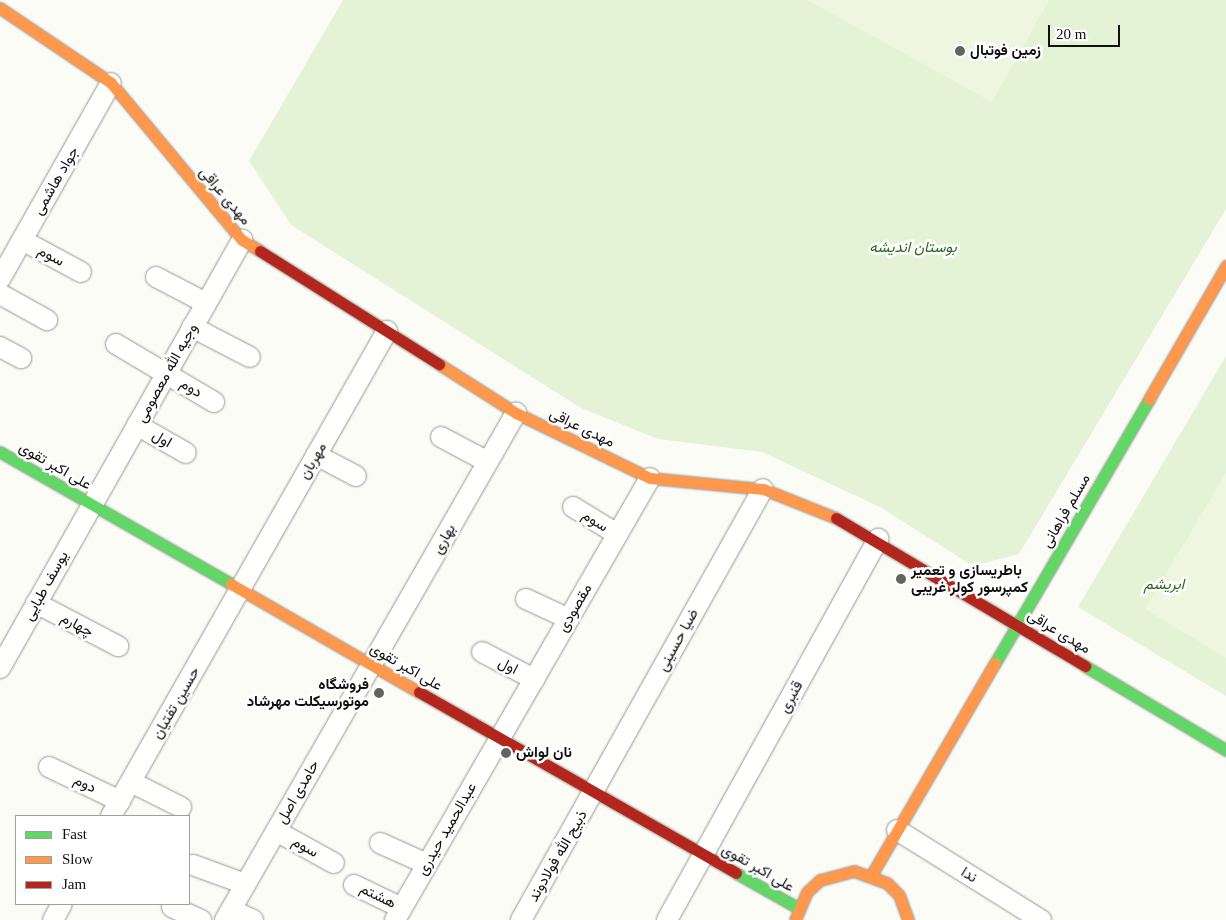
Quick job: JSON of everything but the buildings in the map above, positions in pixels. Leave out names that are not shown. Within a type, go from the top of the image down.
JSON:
[{"type":"main road","name":"مهدی عراقی","points":[[0,8],[111,83],[242,240],[516,413],[650,478],[763,489],[878,539],[1226,750]]},
{"type":"main road","name":"مسلم فراهانی","points":[[872,874],[1226,266]]},
{"type":"main road","name":"علی اکبر تقوی","points":[[0,452],[798,908]]},
{"type":"main road","points":[[795,920],[798,908],[807,892],[836,873],[872,874],[899,895],[908,920]]},
{"type":"street","name":"جواد هاشمی","points":[[0,279],[111,83]]},
{"type":"street","name":"سوم","points":[[22,240],[81,272]]},
{"type":"street","name":"وجیه الله معصومی","points":[[92,505],[242,240]]},
{"type":"street","points":[[156,277],[206,303]]},
{"type":"street","points":[[0,294],[47,320]]},
{"type":"street","points":[[192,327],[250,357]]},
{"type":"street","name":"مهربان","points":[[240,590],[387,331]]},
{"type":"street","name":"دوم","points":[[116,344],[214,402]]},
{"type":"street","points":[[0,347],[22,358]]},
{"type":"street","name":"بهاری","points":[[372,665],[516,413]]},
{"type":"street","name":"اول","points":[[137,425],[186,453]]},
{"type":"street","points":[[441,437],[488,462]]},
{"type":"street","points":[[316,455],[356,476]]},
{"type":"street","name":"مقصودی","points":[[500,738],[650,478]]},
{"type":"street","name":"ضیا حسینی","points":[[594,792],[763,489]]},
{"type":"street","name":"یوسف طبایی","points":[[0,668],[92,505]]},
{"type":"street","name":"سوم","points":[[573,507],[617,534]]},
{"type":"street","name":"قنبری","points":[[668,920],[878,539]]},
{"type":"street","name":"حسین تفتیان","points":[[116,809],[240,590]]},
{"type":"street","points":[[526,599],[569,619]]},
{"type":"street","name":"چهارم","points":[[36,603],[118,646]]},
{"type":"street","name":"اول","points":[[482,652],[534,679]]},
{"type":"street","name":"حامدی اصل","points":[[228,915],[372,665]]},
{"type":"street","name":"عبدالحمید حیدری","points":[[398,914],[500,738]]},
{"type":"street","name":"دوم","points":[[50,767],[116,809]]},
{"type":"street","points":[[131,782],[181,807]]},
{"type":"street","name":"ذبیح الله فولادوند","points":[[521,920],[594,792]]},
{"type":"street","name":"ندا","points":[[897,830],[1041,920]]},
{"type":"street","name":"سوم","points":[[276,831],[334,863]]},
{"type":"street","points":[[380,842],[427,864]]},
{"type":"street","points":[[193,865],[246,884]]},
{"type":"street","name":"هشتم","points":[[354,885],[398,914]]},
{"type":"street","points":[[172,907],[201,920]]},
{"type":"street","points":[[228,915],[253,920]]},
{"type":"green space","name":"بوستان اندیشه","points":[[343,0],[1226,0],[1226,209],[1019,554],[973,566],[880,507],[762,452],[658,439],[581,408],[291,225],[249,161]]},
{"type":"green space","name":"زمین فوتبال","points":[[807,0],[1049,0],[992,102]]},
{"type":"green space","name":"ابریشم","points":[[1226,356],[1226,696],[1078,607]]},
{"type":"green space","points":[[1226,473],[1226,658],[1145,609]]},
{"type":"traffic: fast","points":[[995,663],[1149,399]]},
{"type":"traffic: fast","points":[[0,452],[231,584]]},
{"type":"traffic: fast","points":[[1085,666],[1226,750]]},
{"type":"traffic: fast","points":[[736,873],[798,908]]},
{"type":"traffic: slow","points":[[0,8],[111,83],[242,240],[260,251]]},
{"type":"traffic: slow","points":[[1149,399],[1226,266]]},
{"type":"traffic: slow","points":[[439,364],[516,413],[650,478],[763,489],[836,518]]},
{"type":"traffic: slow","points":[[231,584],[419,692]]},
{"type":"traffic: slow","points":[[872,874],[995,663]]},
{"type":"traffic: slow","points":[[795,920],[807,892],[820,880],[854,871],[887,883],[899,895],[908,920]]},
{"type":"traffic: jam","points":[[260,251],[439,364]]},
{"type":"traffic: jam","points":[[836,518],[1085,666]]},
{"type":"traffic: jam","points":[[419,692],[736,873]]},
{"type":"place","name":"زمین فوتبال","points":[[960,51]]},
{"type":"place","name":"باطریسازی و تعمیر کمپرسور کولر غریبی","points":[[901,579]]},
{"type":"place","name":"فروشگاه موتورسیکلت مهرشاد","points":[[379,693]]},
{"type":"place","name":"نان لواش","points":[[506,753]]}]
